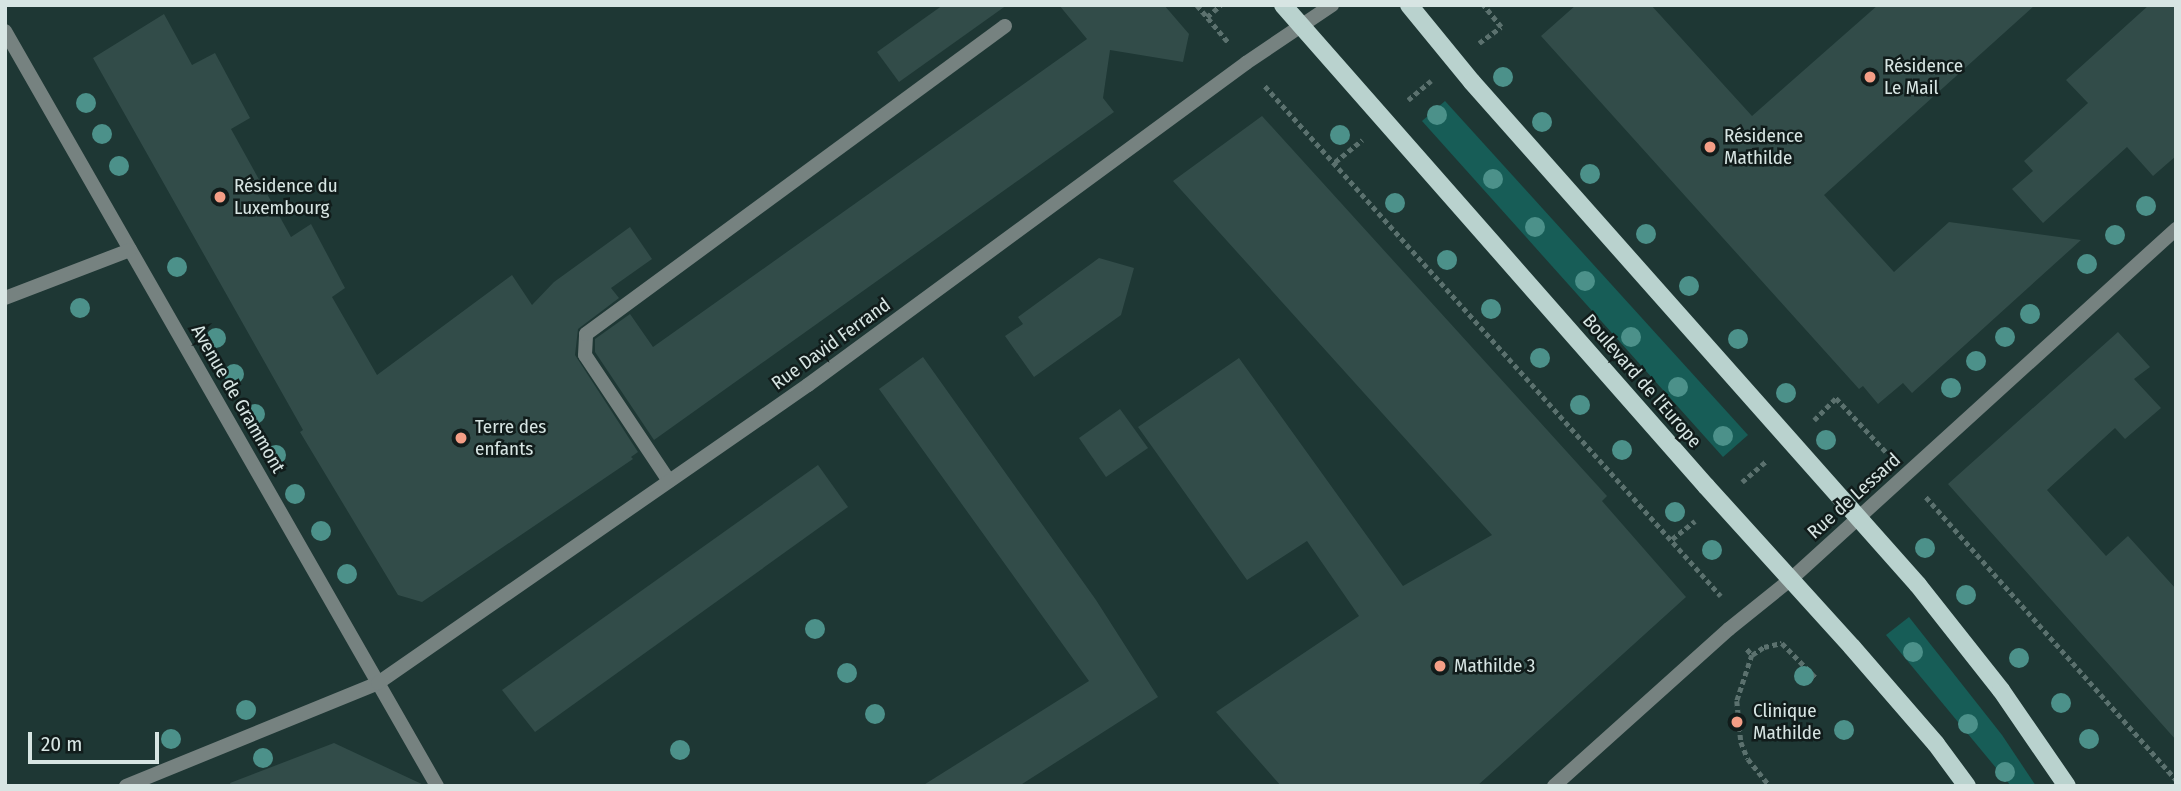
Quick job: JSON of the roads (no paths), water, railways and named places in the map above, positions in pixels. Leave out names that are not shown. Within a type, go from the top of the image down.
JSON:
[{"type":"main road","name":"Boulevard de l'Europe","points":[[1283,5],[1936,744],[1968,786]]},
{"type":"main road","points":[[1409,5],[1472,82],[1919,585],[2001,690],[2067,786]]},
{"type":"street","name":"Rue David Ferrand","points":[[126,786],[378,683],[808,385],[1246,63],[1332,5]]},
{"type":"street","points":[[669,481],[585,355],[586,334],[1005,26]]},
{"type":"street","name":"Avenue de Grammont","points":[[5,31],[437,786]]},
{"type":"street","name":"Rue de Lessard","points":[[1554,786],[1729,629],[1860,518],[2176,229]]},
{"type":"street","points":[[5,298],[130,250]]},
{"type":"place","name":"Résidence Le Mail","points":[[1870,77]]},
{"type":"place","name":"Résidence Mathilde","points":[[1710,147]]},
{"type":"place","name":"Résidence du Luxembourg","points":[[220,197]]},
{"type":"place","name":"Terre des enfants","points":[[461,438]]},
{"type":"place","name":"Mathilde 3","points":[[1440,666]]},
{"type":"place","name":"Clinique Mathilde","points":[[1737,722]]}]
